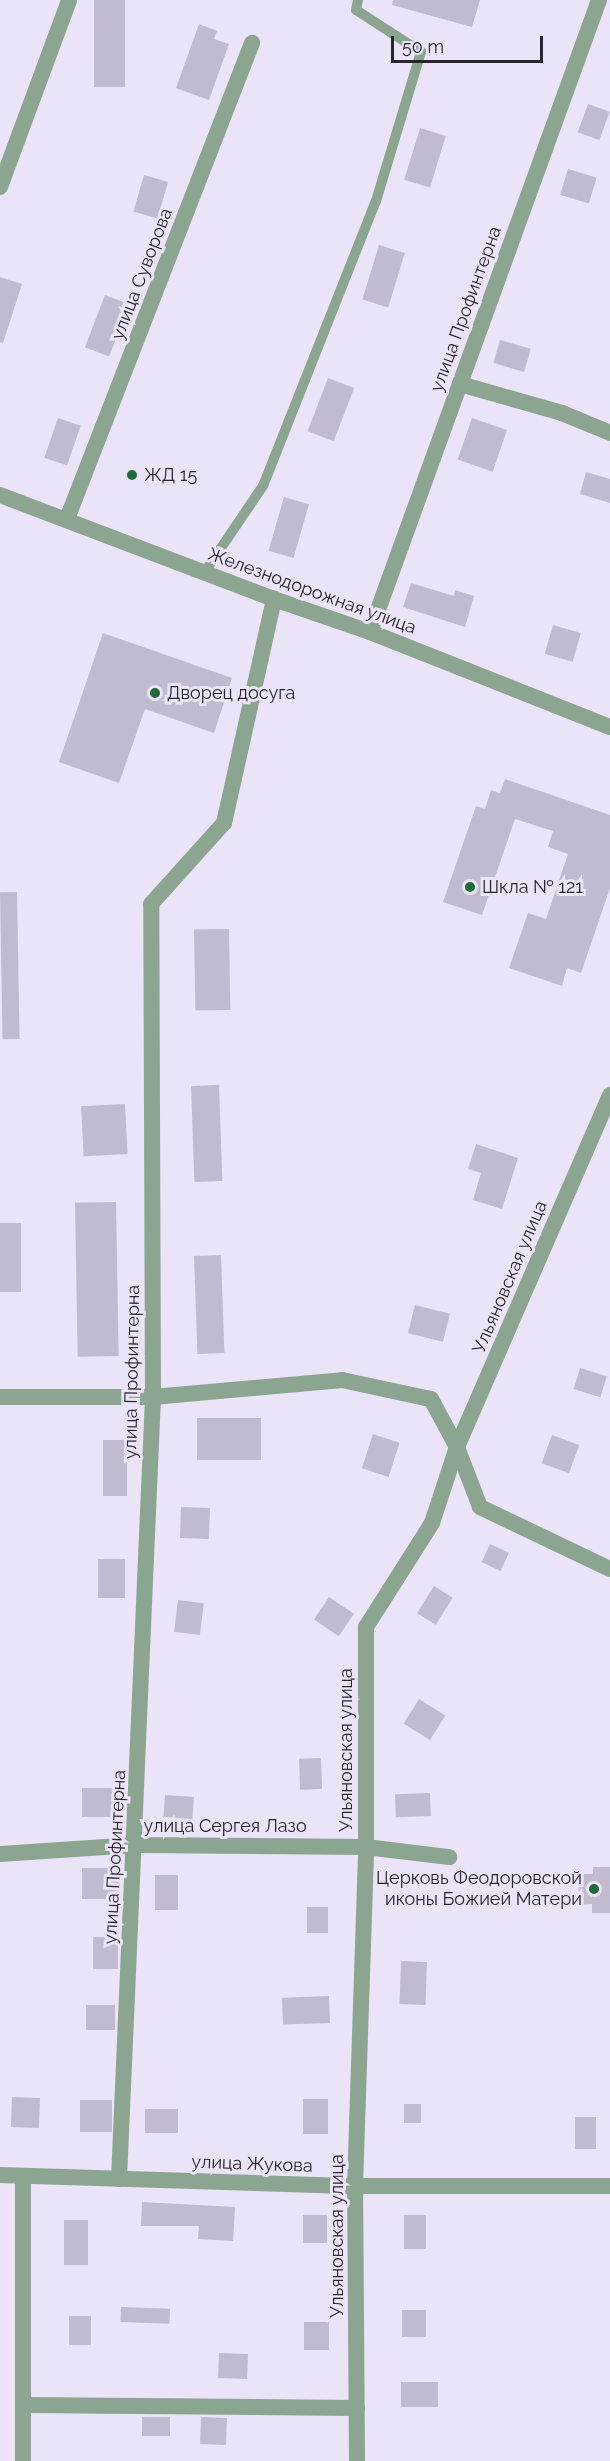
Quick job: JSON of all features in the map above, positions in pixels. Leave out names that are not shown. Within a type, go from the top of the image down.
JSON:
[{"type":"street","points":[[0,187],[69,0]]},
{"type":"street","name":"улица Профинтерна","points":[[370,632],[599,0]]},
{"type":"street","name":"улица Суворова","points":[[67,519],[252,43]]},
{"type":"street","points":[[460,384],[562,413],[610,433]]},
{"type":"street","name":"Железнодорожная улица","points":[[0,495],[274,600],[370,632],[610,727]]},
{"type":"street","name":"улица Профинтерна","points":[[119,2179],[153,1397],[151,904],[224,823],[274,600]]},
{"type":"street","name":"Ульяновская улица","points":[[357,2461],[355,2186],[366,1847],[366,1627],[432,1523],[457,1447],[610,1095]]},
{"type":"street","points":[[0,1397],[153,1397],[342,1380],[431,1399],[457,1447],[480,1507],[610,1569]]},
{"type":"street","name":"улица Сергея Лазо","points":[[0,1854],[135,1845],[366,1847],[449,1857]]},
{"type":"street","name":"улица Жукова","points":[[0,2175],[355,2186],[610,2186]]},
{"type":"street","points":[[23,2176],[23,2461]]},
{"type":"street","points":[[23,2405],[357,2408]]},
{"type":"lane","points":[[204,573],[263,486],[376,201],[421,52],[356,10],[358,0]]},
{"type":"building","points":[[94,0],[125,0],[125,87],[94,87]]},
{"type":"building","points":[[393,0],[480,0],[472,27],[392,5]]},
{"type":"building","points":[[199,24],[217,31],[214,39],[229,44],[209,100],[176,88]]},
{"type":"building","points":[[588,104],[610,112],[599,140],[578,132]]},
{"type":"building","points":[[420,128],[446,136],[430,188],[404,180]]},
{"type":"building","points":[[568,169],[597,178],[589,204],[560,195]]},
{"type":"building","points":[[144,175],[168,182],[158,218],[134,212]]},
{"type":"building","points":[[379,245],[405,253],[388,307],[362,300]]},
{"type":"building","points":[[0,277],[22,284],[3,343],[0,342]]},
{"type":"building","points":[[105,295],[129,304],[109,357],[85,347]]},
{"type":"building","points":[[500,340],[531,349],[524,372],[493,363]]},
{"type":"building","points":[[328,378],[354,388],[334,441],[308,431]]},
{"type":"building","points":[[58,418],[81,426],[67,466],[44,458]]},
{"type":"building","points":[[472,418],[507,430],[493,472],[458,460]]},
{"type":"building","points":[[586,472],[610,479],[610,503],[580,494]]},
{"type":"building","points":[[284,497],[309,504],[294,558],[269,551]]},
{"type":"building","points":[[411,583],[454,596],[455,590],[474,596],[465,627],[403,607]]},
{"type":"building","points":[[553,625],[581,633],[573,662],[545,654]]},
{"type":"building","name":"Дворец досуга","points":[[103,633],[232,678],[214,733],[145,709],[119,783],[59,762]]},
{"type":"building","name":"Шкла № 121","points":[[505,779],[610,815],[610,888],[581,973],[567,968],[562,986],[509,968],[528,913],[546,919],[568,854],[548,847],[553,831],[515,819],[482,915],[443,902],[476,806],[485,809],[491,790],[500,793]]},
{"type":"building","points":[[0,892],[17,892],[20,1039],[3,1039]]},
{"type":"building","points":[[229,929],[230,1010],[195,1011],[194,930]]},
{"type":"building","points":[[219,1085],[222,1181],[194,1182],[191,1086]]},
{"type":"building","points":[[125,1104],[128,1154],[84,1156],[81,1106]]},
{"type":"building","points":[[476,1144],[518,1158],[502,1209],[473,1200],[481,1173],[468,1169]]},
{"type":"building","points":[[116,1202],[119,1356],[78,1357],[75,1203]]},
{"type":"building","points":[[0,1223],[21,1223],[21,1292],[0,1292]]},
{"type":"building","points":[[221,1255],[224,1353],[197,1354],[194,1256]]},
{"type":"building","points":[[415,1305],[450,1314],[443,1342],[408,1333]]},
{"type":"building","points":[[580,1368],[607,1376],[600,1397],[574,1389]]},
{"type":"building","points":[[197,1418],[261,1418],[261,1460],[197,1460]]},
{"type":"building","points":[[373,1434],[400,1443],[389,1477],[362,1468]]},
{"type":"building","points":[[552,1435],[579,1445],[569,1473],[542,1463]]},
{"type":"building","points":[[103,1440],[127,1440],[127,1496],[103,1496]]},
{"type":"building","points":[[181,1507],[210,1508],[209,1539],[180,1538]]},
{"type":"building","points":[[490,1544],[509,1553],[501,1571],[482,1562]]},
{"type":"building","points":[[98,1559],[125,1559],[125,1598],[98,1598]]},
{"type":"building","points":[[434,1586],[453,1598],[436,1625],[417,1613]]},
{"type":"building","points":[[329,1597],[354,1614],[339,1636],[314,1619]]},
{"type":"building","points":[[178,1600],[204,1603],[200,1635],[174,1632]]},
{"type":"building","points":[[419,1699],[445,1715],[430,1740],[404,1724]]},
{"type":"building","points":[[321,1758],[322,1789],[300,1790],[299,1759]]},
{"type":"building","points":[[82,1788],[120,1788],[120,1817],[82,1817]]},
{"type":"building","points":[[430,1793],[431,1816],[396,1817],[395,1794]]},
{"type":"building","points":[[165,1795],[194,1797],[192,1819],[163,1817]]},
{"type":"building","name":"Церковь Феодоровской иконы Божией Матери","points":[[593,1867],[610,1867],[610,1913],[592,1913],[592,1904],[579,1905],[578,1874],[593,1874]]},
{"type":"building","points":[[82,1868],[119,1868],[119,1899],[82,1899]]},
{"type":"building","points":[[155,1875],[178,1875],[178,1910],[155,1910]]},
{"type":"building","points":[[307,1907],[328,1907],[328,1933],[307,1933]]},
{"type":"building","points":[[93,1937],[118,1937],[118,1969],[93,1969]]},
{"type":"building","points":[[401,1961],[427,1962],[425,2005],[399,2004]]},
{"type":"building","points":[[329,1996],[330,2023],[283,2025],[282,1998]]},
{"type":"building","points":[[86,2005],[115,2005],[115,2030],[86,2030]]},
{"type":"building","points":[[12,2097],[40,2098],[39,2128],[11,2127]]},
{"type":"building","points":[[303,2099],[328,2099],[328,2134],[303,2134]]},
{"type":"building","points":[[80,2100],[112,2100],[112,2132],[80,2132]]},
{"type":"building","points":[[404,2104],[421,2104],[421,2123],[404,2123]]},
{"type":"building","points":[[145,2109],[178,2109],[178,2133],[145,2133]]},
{"type":"building","points":[[575,2117],[596,2117],[596,2149],[575,2149]]},
{"type":"building","points":[[142,2202],[235,2207],[233,2241],[198,2239],[199,2226],[141,2226]]},
{"type":"building","points":[[303,2215],[327,2215],[327,2243],[303,2243]]},
{"type":"building","points":[[404,2215],[426,2215],[426,2249],[404,2249]]},
{"type":"building","points":[[64,2220],[88,2220],[88,2265],[64,2265]]},
{"type":"building","points":[[121,2307],[170,2309],[169,2324],[120,2322]]},
{"type":"building","points":[[402,2310],[426,2310],[426,2337],[402,2337]]},
{"type":"building","points":[[69,2316],[91,2316],[91,2345],[69,2345]]},
{"type":"building","points":[[304,2322],[329,2322],[329,2350],[304,2350]]},
{"type":"building","points":[[219,2353],[248,2354],[247,2379],[218,2378]]},
{"type":"building","points":[[401,2382],[438,2382],[438,2407],[401,2407]]},
{"type":"building","points":[[142,2417],[170,2417],[170,2436],[142,2436]]},
{"type":"building","points":[[201,2417],[227,2418],[226,2445],[200,2444]]},
{"type":"place","name":"ЖД 15","points":[[132,475]]},
{"type":"place","name":"Дворец досуга","points":[[155,693]]},
{"type":"place","name":"Шкла № 121","points":[[470,887]]},
{"type":"place","name":"Церковь Феодоровской иконы Божией Матери","points":[[594,1889]]}]
